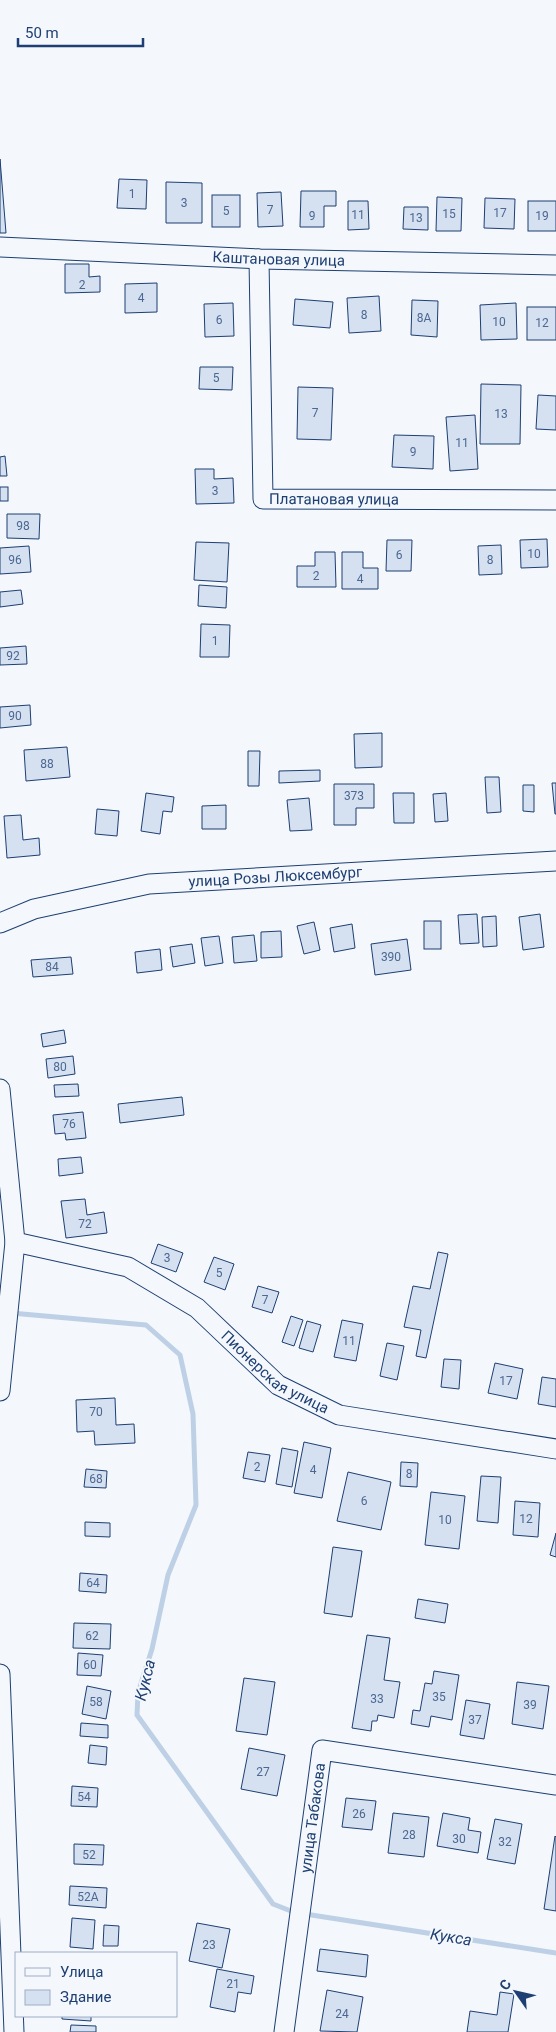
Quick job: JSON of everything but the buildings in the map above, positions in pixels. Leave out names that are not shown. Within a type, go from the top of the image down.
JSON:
[{"type":"street","name":"Каштановая улица","points":[[0,247],[259,259],[556,265]]},
{"type":"street","name":"Платановая улица","points":[[259,259],[263,500],[556,500]]},
{"type":"street","name":"улица Розы Люксембург","points":[[0,923],[34,909],[149,884],[556,861]]},
{"type":"street","points":[[0,1089],[15,1242],[0,1391]]},
{"type":"street","name":"Пионерская улица","points":[[15,1242],[128,1267],[197,1308],[278,1385],[339,1415],[556,1449]]},
{"type":"street","points":[[0,1674],[4,1895],[14,2032]]},
{"type":"street","name":"улица Табакова","points":[[284,2032],[322,1750],[556,1785]]},
{"type":"waterway","name":"Кукса","points":[[11,1313],[146,1325],[180,1355],[193,1414],[196,1505],[168,1575],[152,1649],[138,1693],[137,1715],[273,1904],[296,1913]]},
{"type":"waterway","name":"Кукса","points":[[305,1914],[556,1953]]}]
